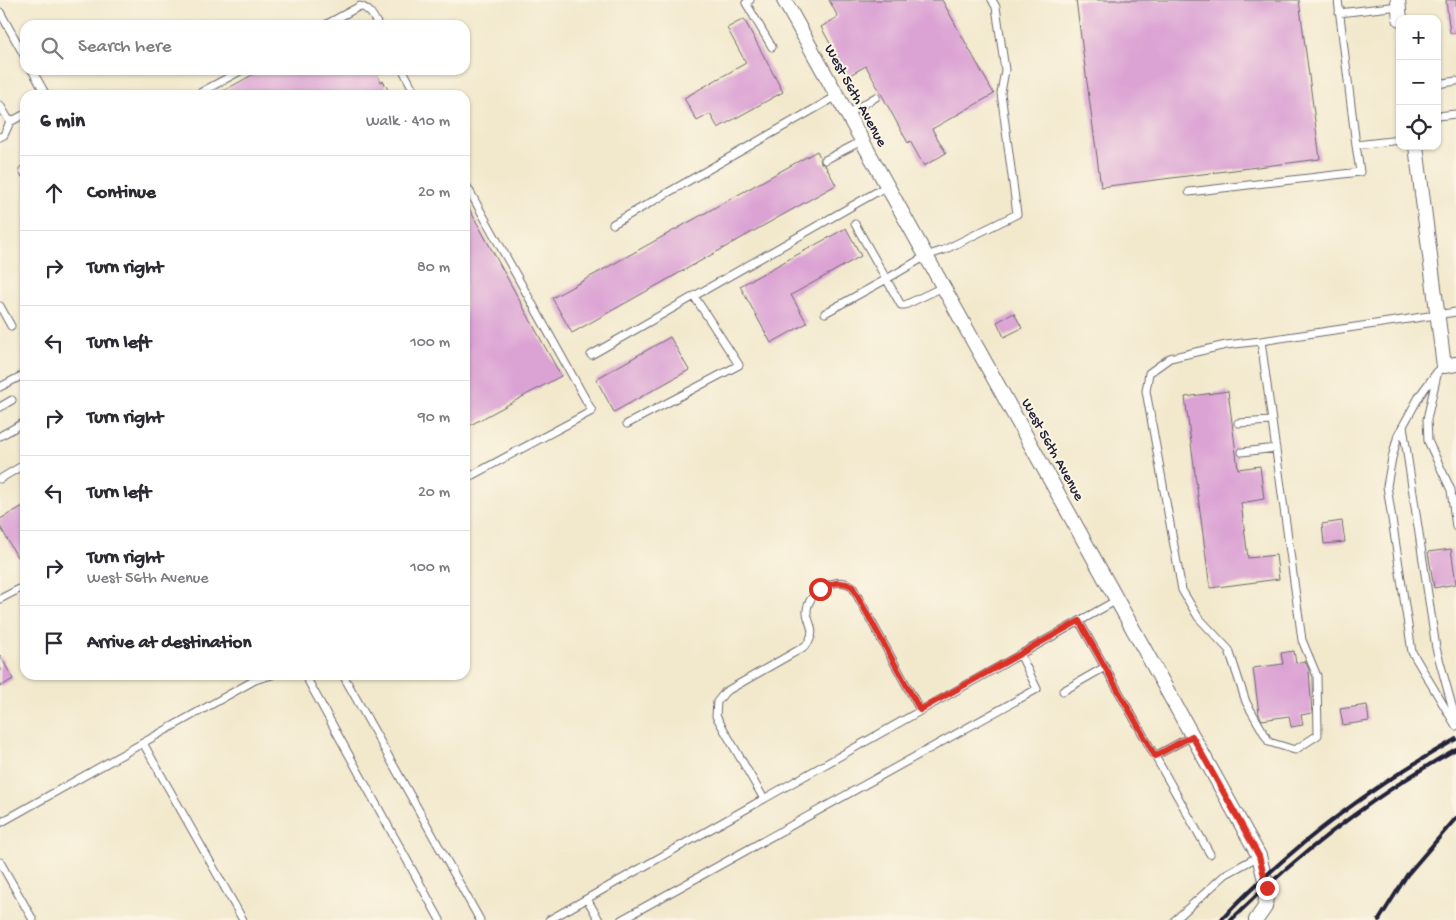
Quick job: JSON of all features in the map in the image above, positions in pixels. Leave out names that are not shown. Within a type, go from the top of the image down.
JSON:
[{"type":"street","name":"West 56th Avenue","points":[[784,0],[1259,856],[1267,888],[1265,907],[1256,920]]},
{"type":"street","points":[[1417,150],[1446,367]]},
{"type":"lane","points":[[750,0],[746,3],[772,47]]},
{"type":"lane","points":[[825,313],[926,256],[944,250],[1017,214],[1001,93],[1005,70],[996,7],[992,0]]},
{"type":"lane","points":[[1189,192],[1360,172],[1338,0]]},
{"type":"lane","points":[[334,20],[360,6],[371,12],[375,20]]},
{"type":"lane","points":[[1339,13],[1399,8]]},
{"type":"lane","points":[[0,12],[20,48]]},
{"type":"lane","points":[[35,75],[43,90]]},
{"type":"lane","points":[[205,90],[233,75]]},
{"type":"lane","points":[[406,75],[413,90]]},
{"type":"lane","points":[[1441,84],[1456,82]]},
{"type":"lane","points":[[613,224],[837,96]]},
{"type":"lane","points":[[847,114],[876,96]]},
{"type":"lane","points":[[0,105],[10,122]]},
{"type":"lane","points":[[1441,116],[1456,114]]},
{"type":"lane","points":[[0,137],[4,135],[10,122],[20,117]]},
{"type":"lane","points":[[1356,145],[1396,140]]},
{"type":"lane","points":[[825,160],[862,141]]},
{"type":"lane","points":[[591,355],[887,186]]},
{"type":"lane","points":[[470,192],[592,411],[470,476]]},
{"type":"lane","points":[[855,224],[901,305],[905,305],[943,287]]},
{"type":"lane","points":[[627,424],[739,365],[694,296]]},
{"type":"lane","points":[[0,306],[11,326]]},
{"type":"lane","points":[[1261,341],[1302,640],[1317,676],[1318,735],[1295,750],[1269,742],[1246,702],[1229,650],[1198,617],[1182,590],[1146,391],[1149,373],[1170,358],[1226,345],[1456,312]]},
{"type":"lane","points":[[1446,367],[1420,395],[1403,426],[1392,458],[1387,486],[1412,652],[1456,726]]},
{"type":"lane","points":[[1446,367],[1427,419],[1428,441],[1451,490],[1456,526]]},
{"type":"lane","points":[[0,387],[20,377]]},
{"type":"lane","points":[[0,407],[12,400]]},
{"type":"lane","points":[[1238,423],[1272,421]]},
{"type":"lane","points":[[0,436],[20,425]]},
{"type":"lane","points":[[1403,426],[1436,648],[1456,720]]},
{"type":"lane","points":[[1242,452],[1276,448]]},
{"type":"lane","points":[[0,479],[20,467]]},
{"type":"lane","points":[[764,799],[716,716],[717,702],[725,692],[802,648],[811,639],[812,628],[807,612],[810,600],[820,589],[843,581],[852,586],[920,710]]},
{"type":"lane","points":[[0,599],[20,589]]},
{"type":"lane","points":[[549,920],[1116,600]]},
{"type":"lane","points":[[1079,621],[1210,854]]},
{"type":"lane","points":[[621,920],[1037,689],[1020,654]]},
{"type":"lane","points":[[1063,690],[1105,667]]},
{"type":"lane","points":[[0,823],[255,680]]},
{"type":"lane","points":[[308,680],[440,920]]},
{"type":"lane","points":[[346,680],[480,920]]},
{"type":"lane","points":[[1155,756],[1192,736]]},
{"type":"lane","points":[[142,743],[243,920]]},
{"type":"lane","points":[[1175,920],[1226,874],[1259,856]]},
{"type":"lane","points":[[0,862],[33,920]]},
{"type":"lane","points":[[587,898],[599,920]]},
{"type":"building","points":[[829,0],[942,0],[994,94],[932,129],[946,153],[924,166],[910,141],[908,143],[866,66],[848,76],[821,27],[838,17]]},
{"type":"building","points":[[1076,0],[1299,0],[1320,159],[1101,187]]},
{"type":"building","points":[[1446,0],[1456,0],[1456,33],[1450,33]]},
{"type":"building","points":[[744,19],[783,92],[718,128],[710,114],[697,121],[684,98],[746,63],[727,28]]},
{"type":"building","points":[[252,75],[378,75],[388,90],[225,90]]},
{"type":"building","points":[[817,151],[821,163],[825,165],[836,185],[572,333],[552,298]]},
{"type":"building","points":[[470,210],[561,376],[470,425]]},
{"type":"building","points":[[846,228],[861,256],[791,295],[807,323],[771,343],[740,286]]},
{"type":"building","points":[[1014,313],[1022,328],[1004,337],[997,322]]},
{"type":"building","points":[[670,337],[689,370],[614,412],[596,379]]},
{"type":"building","points":[[1228,391],[1238,469],[1260,466],[1264,499],[1241,503],[1248,558],[1276,555],[1279,579],[1210,588],[1185,397]]},
{"type":"building","points":[[20,508],[20,556],[17,557],[0,526],[0,519]]},
{"type":"building","points":[[1342,521],[1345,542],[1324,544],[1322,524]]},
{"type":"building","points":[[1451,549],[1456,584],[1434,588],[1428,552]]},
{"type":"building","points":[[1294,651],[1296,663],[1305,661],[1309,670],[1312,713],[1301,715],[1303,725],[1291,727],[1289,716],[1262,720],[1259,714],[1253,668],[1283,664],[1281,653]]},
{"type":"building","points":[[0,655],[13,679],[0,687]]},
{"type":"building","points":[[1367,705],[1369,721],[1343,725],[1340,709]]},
{"type":"railway","points":[[1221,920],[1274,868],[1331,821],[1392,778],[1456,739]]},
{"type":"railway","points":[[1231,920],[1283,872],[1338,827],[1395,786],[1456,749]]},
{"type":"railway","points":[[1379,920],[1407,875],[1456,818]]},
{"type":"route","points":[[820,589],[843,581],[852,586],[920,710],[1079,621],[1155,756],[1192,736],[1259,856],[1267,888]]}]
